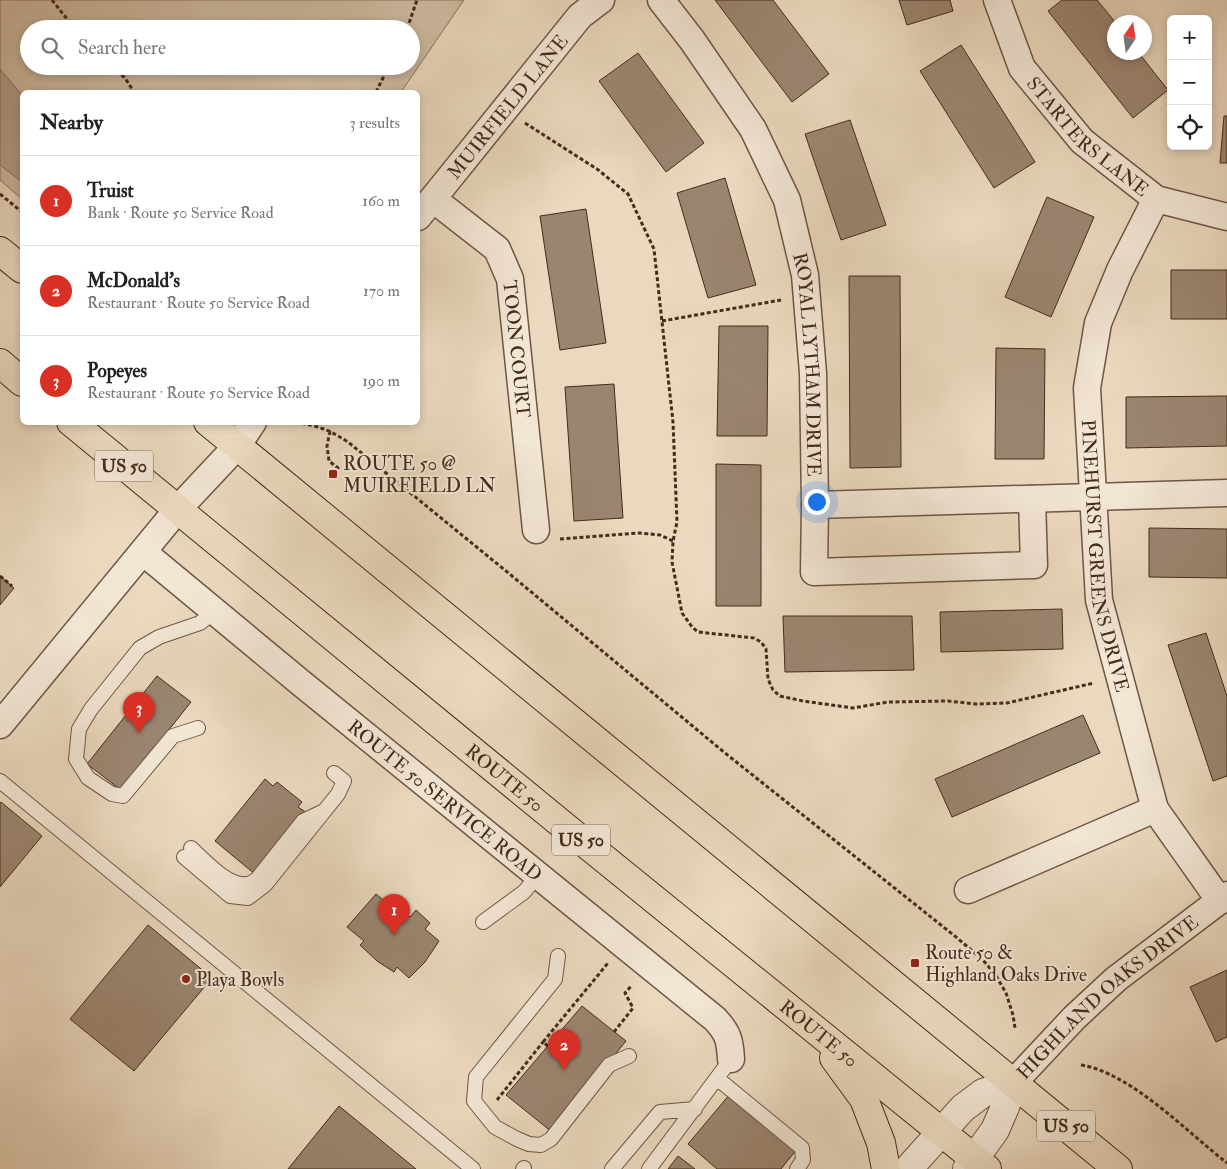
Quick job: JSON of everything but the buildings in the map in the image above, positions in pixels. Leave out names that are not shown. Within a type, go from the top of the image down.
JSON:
[{"type":"highway","points":[[0,251],[20,267]]},
{"type":"highway","points":[[0,363],[20,380]]},
{"type":"highway","name":"ROUTE 50","points":[[75,425],[940,1132],[976,1166]]},
{"type":"highway","name":"US 50","points":[[212,425],[1118,1169]]},
{"type":"highway","points":[[811,1027],[864,1100],[881,1143],[886,1169]]},
{"type":"street","name":"MUIRFIELD LANE","points":[[425,208],[580,16],[601,0]]},
{"type":"street","name":"ROYAL LYTHAM DRIVE","points":[[662,0],[753,129],[787,200],[805,275],[813,373],[814,572],[1034,565],[1032,499]]},
{"type":"street","name":"STARTERS LANE","points":[[997,0],[1022,68],[1082,141],[1156,199],[1227,217]]},
{"type":"street","name":"PINEHURST GREENS DRIVE","points":[[1156,199],[1120,270],[1098,323],[1088,388],[1098,600],[1156,809],[1223,898]]},
{"type":"street","name":"TOON COURT","points":[[425,208],[497,250],[510,279],[546,535]]},
{"type":"street","points":[[0,725],[177,510],[237,446],[251,425]]},
{"type":"street","points":[[815,505],[1227,493]]},
{"type":"street","name":"ROUTE 50 SERVICE ROAD","points":[[143,552],[270,658],[715,1019],[726,1031],[730,1042],[724,1069]]},
{"type":"street","points":[[968,890],[1156,809]]},
{"type":"street","name":"HIGHLAND OAKS DRIVE","points":[[1013,1083],[1074,1018],[1116,979],[1223,898]]},
{"type":"street","points":[[908,1169],[963,1108],[983,1093],[1013,1083]]},
{"type":"street","points":[[976,1166],[1005,1107],[1013,1083]]},
{"type":"lane","points":[[198,728],[173,736],[123,796],[112,794],[88,778],[76,759],[78,729],[91,709],[140,648],[159,637],[200,623],[205,619]]},
{"type":"lane","points":[[188,852],[230,896],[248,898],[265,885],[330,805],[344,781],[334,773]]},
{"type":"lane","points":[[0,781],[474,1169]]},
{"type":"lane","points":[[483,922],[524,892],[538,875]]},
{"type":"lane","points":[[558,956],[555,979],[476,1077],[474,1101],[495,1127],[528,1144],[541,1145],[551,1139],[609,1065],[629,1056]]},
{"type":"lane","points":[[649,1169],[724,1069],[802,1148],[803,1160],[797,1169]]},
{"type":"lane","points":[[612,1169],[660,1112],[695,1109]]},
{"type":"path","points":[[52,0],[69,20]]},
{"type":"path","points":[[410,20],[417,0]]},
{"type":"path","points":[[122,75],[133,90]]},
{"type":"path","points":[[377,90],[385,75]]},
{"type":"path","points":[[525,123],[597,169],[628,194],[654,249],[673,422],[677,522],[673,541],[672,562],[682,613],[692,627],[698,632],[754,638],[761,642],[766,649],[768,679],[773,690],[780,696],[853,708],[888,702],[1006,703],[1095,683]]},
{"type":"path","points":[[0,194],[20,210]]},
{"type":"path","points":[[662,321],[789,298]]},
{"type":"path","points":[[311,425],[330,431],[348,442],[725,753],[982,959],[996,974],[1006,994],[1014,1015],[1015,1028]]},
{"type":"path","points":[[330,431],[327,446],[329,461],[338,468],[333,474]]},
{"type":"path","points":[[546,535],[639,533],[660,535],[673,541]]},
{"type":"path","points":[[0,576],[12,586]]},
{"type":"path","points":[[484,1114],[496,1108],[498,1098],[608,962]]},
{"type":"path","points":[[614,1032],[633,1008],[625,993],[634,982]]},
{"type":"path","points":[[543,1042],[548,1046]]},
{"type":"path","points":[[1081,1065],[1114,1075],[1227,1163]]},
{"type":"shaded area","points":[[0,0],[464,0],[420,64],[420,20],[20,20],[20,75],[413,75],[402,90],[20,90],[20,197],[0,180]]},
{"type":"shaded area","points":[[0,69],[20,93],[20,180],[0,165]]},
{"type":"place","name":"ROUTE 50 @ MUIRFIELD LN","points":[[333,474]]},
{"type":"place","name":"Popeyes","points":[[139,733]]},
{"type":"place","name":"Truist","points":[[394,935]]},
{"type":"place","name":"Route 50 & Highland Oaks Drive","points":[[915,963]]},
{"type":"place","name":"Playa Bowls","points":[[186,979]]},
{"type":"place","name":"McDonald's","points":[[564,1070]]}]
